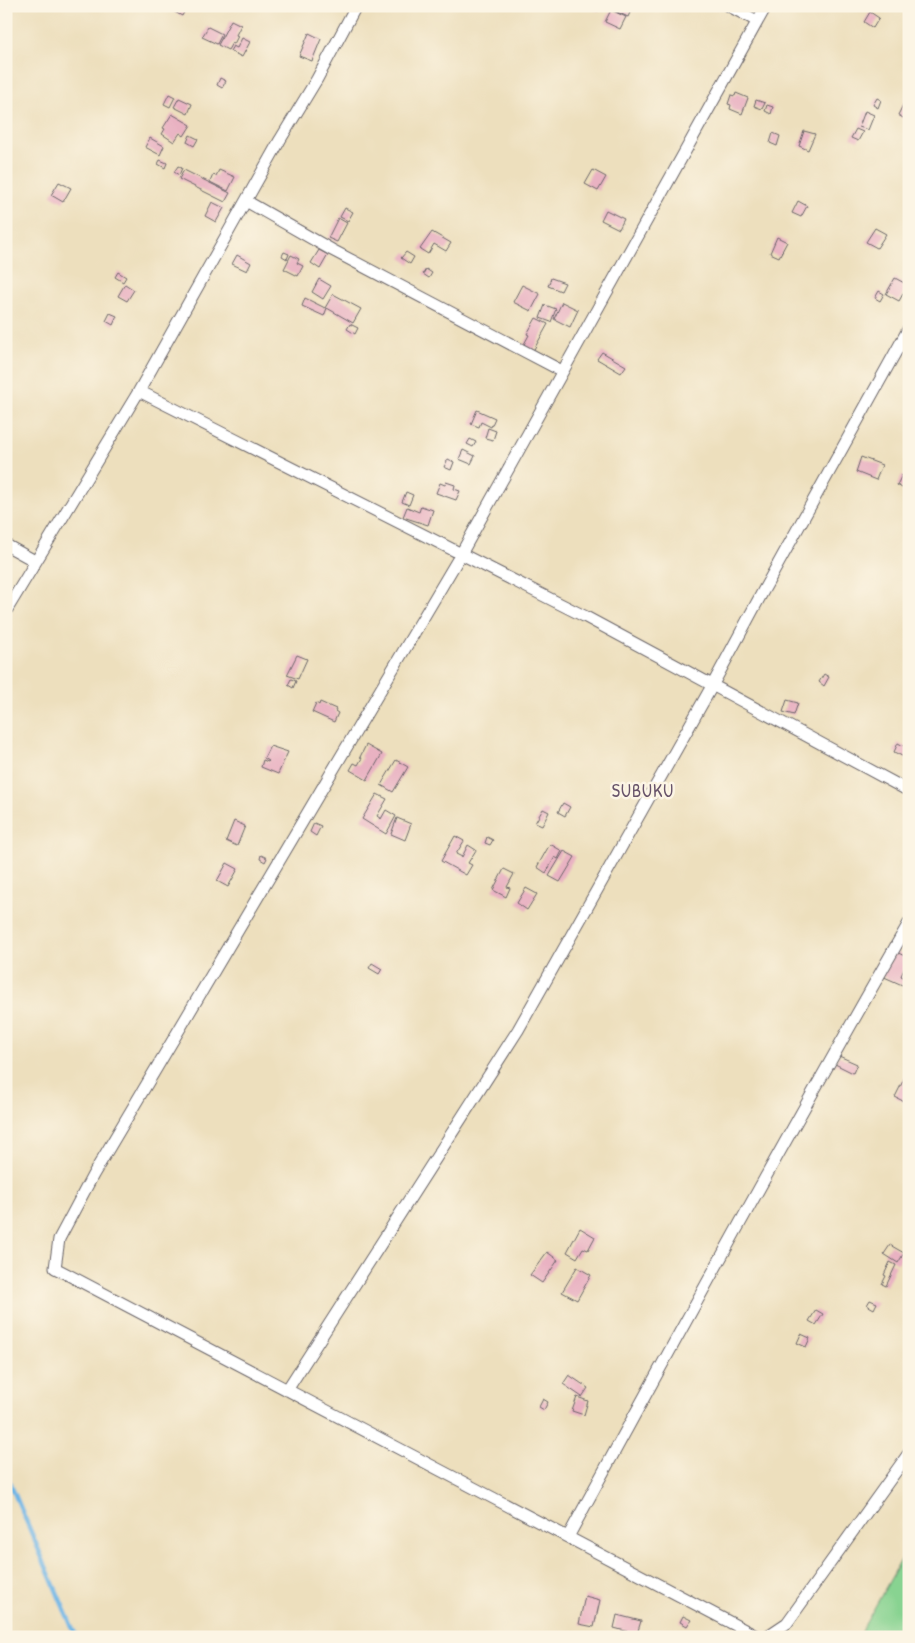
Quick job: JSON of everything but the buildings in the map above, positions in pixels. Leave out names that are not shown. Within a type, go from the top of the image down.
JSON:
[{"type":"street","points":[[6,611],[139,391],[280,140],[317,79],[356,6]]},
{"type":"street","points":[[729,6],[757,21]]},
{"type":"street","points":[[758,1637],[55,1268],[58,1239],[94,1175],[461,554],[766,6]]},
{"type":"street","points":[[246,201],[332,250],[562,372]]},
{"type":"street","points":[[287,1390],[518,1030],[712,686],[909,328]]},
{"type":"street","points":[[139,391],[584,616],[909,791]]},
{"type":"street","points":[[6,545],[35,561]]},
{"type":"street","points":[[568,1537],[841,1040],[909,923]]},
{"type":"street","points":[[766,1637],[787,1623],[909,1453]]},
{"type":"green space","points":[[909,1546],[909,1637],[858,1637]]},
{"type":"waterway","points":[[6,1474],[75,1634],[80,1637]]},
{"type":"district","name":"SUBUKU","points":[[643,790]]}]
